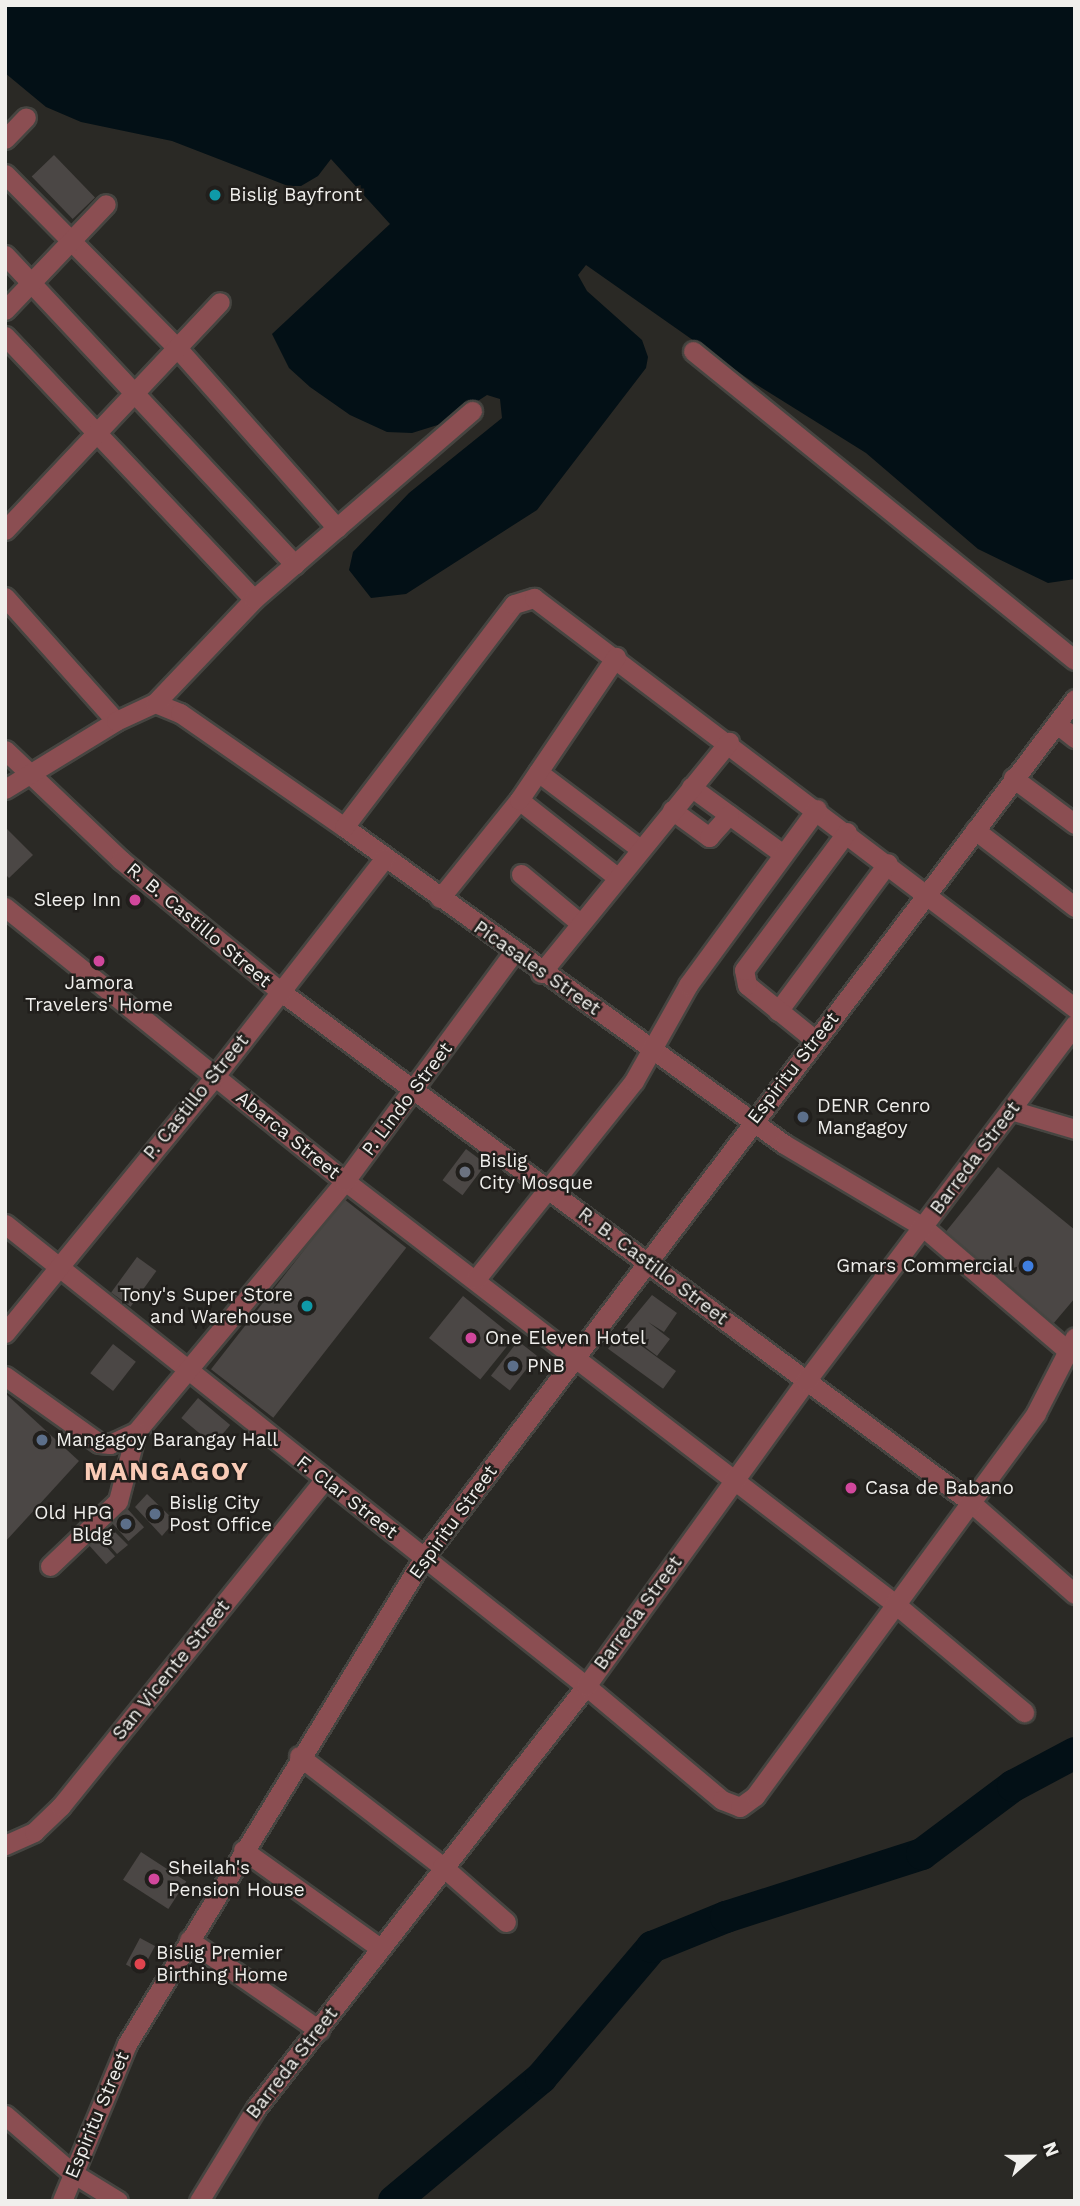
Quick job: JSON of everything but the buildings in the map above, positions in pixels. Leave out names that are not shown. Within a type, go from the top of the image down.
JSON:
[{"type":"street","points":[[5,139],[26,117]]},
{"type":"street","points":[[5,174],[179,350],[337,528]]},
{"type":"street","points":[[5,310],[34,284],[106,204]]},
{"type":"street","points":[[5,255],[295,565]]},
{"type":"street","points":[[5,530],[136,396],[220,302]]},
{"type":"street","points":[[5,336],[99,432],[254,599]]},
{"type":"street","points":[[693,351],[1075,660]]},
{"type":"street","points":[[5,789],[116,721],[155,703],[254,599],[472,411]]},
{"type":"street","points":[[5,597],[116,721]]},
{"type":"street","points":[[344,827],[514,604],[534,598],[542,601],[729,742],[1075,1009]]},
{"type":"street","points":[[440,898],[519,800],[616,657]]},
{"type":"street","name":"Espiritu Street","points":[[62,2201],[71,2172],[114,2067],[299,1756],[424,1557],[648,1263],[751,1122],[1075,699]]},
{"type":"street","name":"Picasales Street","points":[[155,703],[180,713],[344,827],[513,953],[653,1049],[751,1122],[923,1227],[1069,1359]]},
{"type":"street","points":[[1057,724],[1075,738]]},
{"type":"street","points":[[541,973],[639,849],[729,742]]},
{"type":"street","name":"R. B. Castillo Street","points":[[5,750],[166,900],[280,991],[552,1189],[969,1501],[1075,1594]]},
{"type":"street","points":[[538,772],[639,849]]},
{"type":"street","points":[[1013,778],[1075,824]]},
{"type":"street","points":[[691,787],[783,854]]},
{"type":"street","points":[[519,800],[617,877]]},
{"type":"street","points":[[476,1279],[552,1189],[634,1081],[688,985],[817,809]]},
{"type":"street","points":[[672,810],[709,837],[729,815]]},
{"type":"street","points":[[975,830],[1075,907]]},
{"type":"street","points":[[815,1040],[747,985],[747,962],[847,832]]},
{"type":"street","name":"P. Castillo Street","points":[[9,1324],[215,1076],[385,858]]},
{"type":"street","points":[[779,1011],[888,863]]},
{"type":"street","points":[[521,874],[580,923]]},
{"type":"street","name":"Abarca Street","points":[[5,907],[345,1181],[476,1279],[732,1482],[894,1603],[1024,1712]]},
{"type":"street","name":"P. Lindo Street","points":[[136,1432],[345,1181],[416,1089],[513,953]]},
{"type":"street","name":"Barreda Street","points":[[199,2201],[234,2139],[442,1866],[586,1686],[806,1381],[1075,1024]]},
{"type":"street","points":[[1011,1110],[1075,1129]]},
{"type":"street","name":"F. Clar Street","points":[[5,1224],[586,1686],[722,1800],[740,1807],[755,1796],[894,1603]]},
{"type":"street","points":[[894,1603],[1036,1413],[1069,1359]]},
{"type":"street","points":[[5,1376],[99,1444],[110,1444],[136,1432]]},
{"type":"street","points":[[50,1566],[118,1501],[136,1432]]},
{"type":"street","name":"San Vicente Street","points":[[5,1845],[34,1832],[61,1806],[324,1480]]},
{"type":"street","points":[[299,1756],[442,1866],[506,1922]]},
{"type":"street","points":[[243,1850],[380,1948]]},
{"type":"street","points":[[189,1940],[319,2030]]},
{"type":"street","points":[[5,2115],[71,2172],[118,2201]]},
{"type":"shaded area","points":[[5,5],[1075,5],[1075,579],[1048,583],[978,549],[866,453],[754,383],[586,265],[578,275],[587,291],[642,340],[648,357],[646,368],[537,510],[406,594],[371,598],[349,570],[353,552],[409,493],[502,418],[500,399],[487,395],[444,423],[412,433],[387,432],[350,415],[310,387],[289,368],[272,334],[390,224],[331,159],[318,176],[301,186],[288,186],[172,141],[81,122],[46,107],[5,73]]},
{"type":"waterway","points":[[394,2201],[541,2078],[652,1947],[726,1917],[922,1854],[1013,1786],[1075,1753]]},
{"type":"place","name":"Bislig Bayfront","points":[[215,195]]},
{"type":"place","name":"Sleep Inn","points":[[135,900]]},
{"type":"place","name":"Jamora Travelers' Home","points":[[99,961]]},
{"type":"place","name":"DENR Cenro Mangagoy","points":[[803,1117]]},
{"type":"place","name":"Bislig City Mosque","points":[[465,1172]]},
{"type":"place","name":"Gmars Commercial","points":[[1028,1266]]},
{"type":"place","name":"Tony's Super Store and Warehouse","points":[[307,1306]]},
{"type":"place","name":"One Eleven Hotel","points":[[471,1338]]},
{"type":"place","name":"PNB","points":[[513,1366]]},
{"type":"place","name":"Mangagoy Barangay Hall","points":[[42,1440]]},
{"type":"place","name":"Casa de Babano","points":[[851,1488]]},
{"type":"place","name":"Bislig City Post Office","points":[[155,1514]]},
{"type":"place","name":"Old HPG Bldg","points":[[126,1524]]},
{"type":"place","name":"Sheilah's Pension House","points":[[154,1879]]},
{"type":"place","name":"Bislig Premier Birthing Home","points":[[140,1964]]},
{"type":"district","name":"MANGAGOY","points":[[167,1472]]}]
